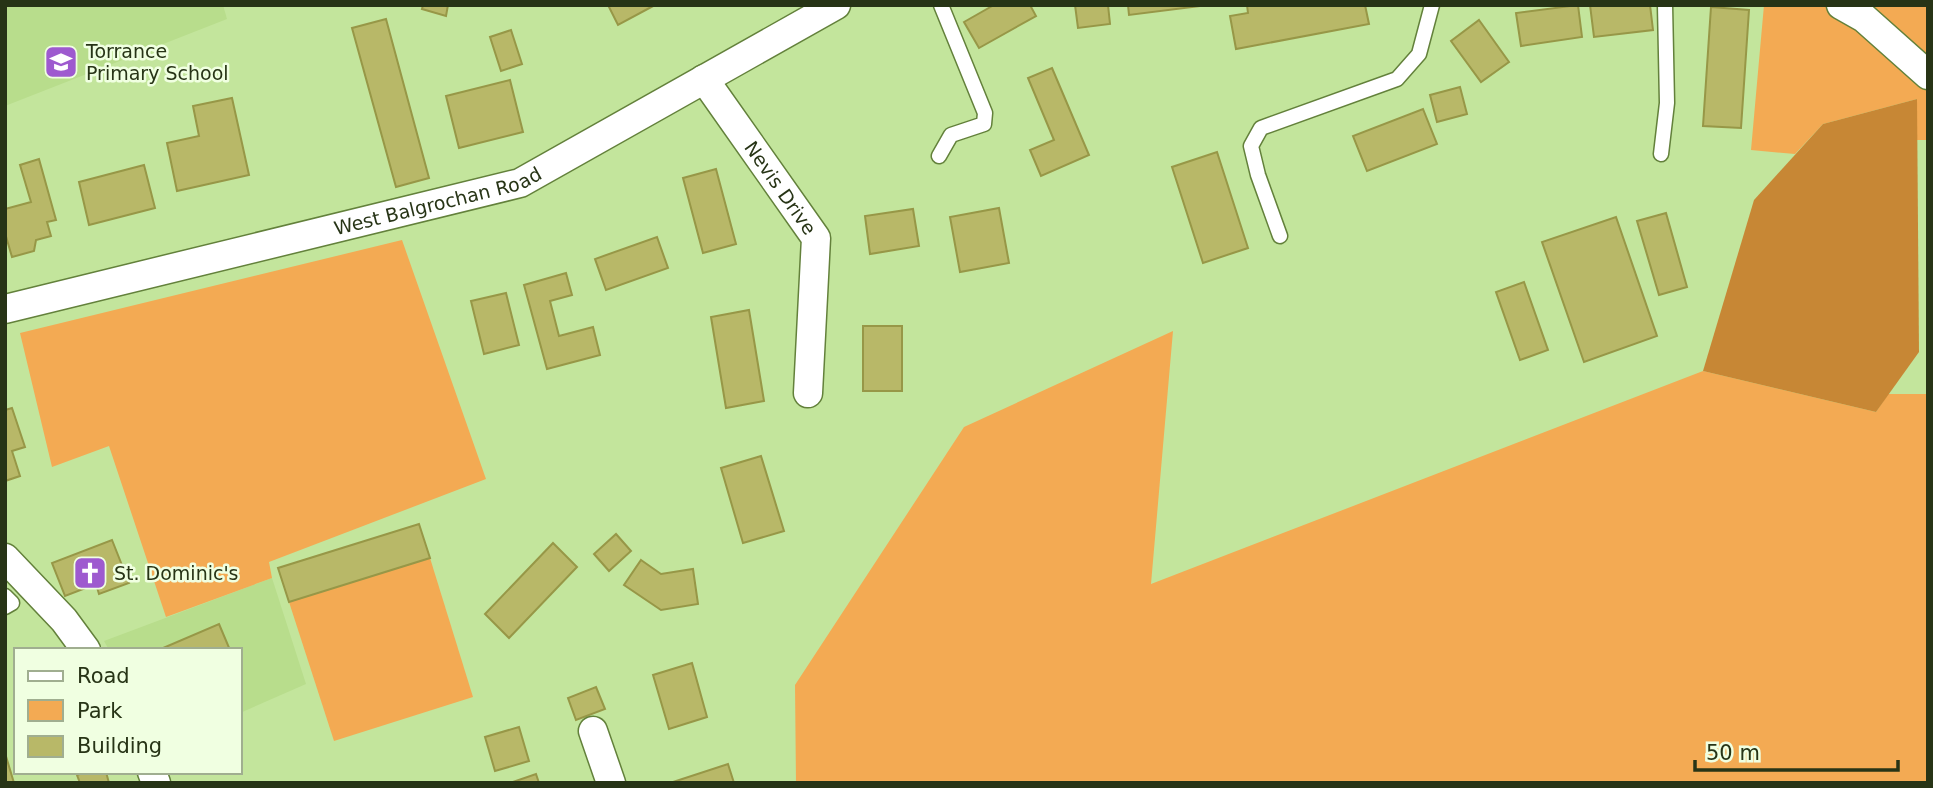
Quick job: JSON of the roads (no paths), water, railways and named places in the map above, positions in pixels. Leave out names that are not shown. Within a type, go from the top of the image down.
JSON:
[{"type":"street","points":[[1841,5],[1864,18],[1928,75]]},
{"type":"street","name":"West Balgrochan Road","points":[[5,309],[520,183],[829,7]]},
{"type":"street","name":"Nevis Drive","points":[[704,79],[816,238],[808,393]]},
{"type":"street","points":[[5,558],[64,620],[85,648]]},
{"type":"street","points":[[593,731],[611,783]]},
{"type":"lane","points":[[939,156],[951,135],[984,124],[985,113],[941,5]]},
{"type":"lane","points":[[1280,236],[1258,175],[1251,146],[1261,128],[1397,79],[1419,54],[1432,5]]},
{"type":"lane","points":[[1661,155],[1667,103],[1664,5]]},
{"type":"lane","points":[[5,596],[12,603],[5,607]]},
{"type":"place","name":"Torrance Primary School","points":[[61,62]]},
{"type":"place","name":"St. Dominic's","points":[[90,573]]}]
